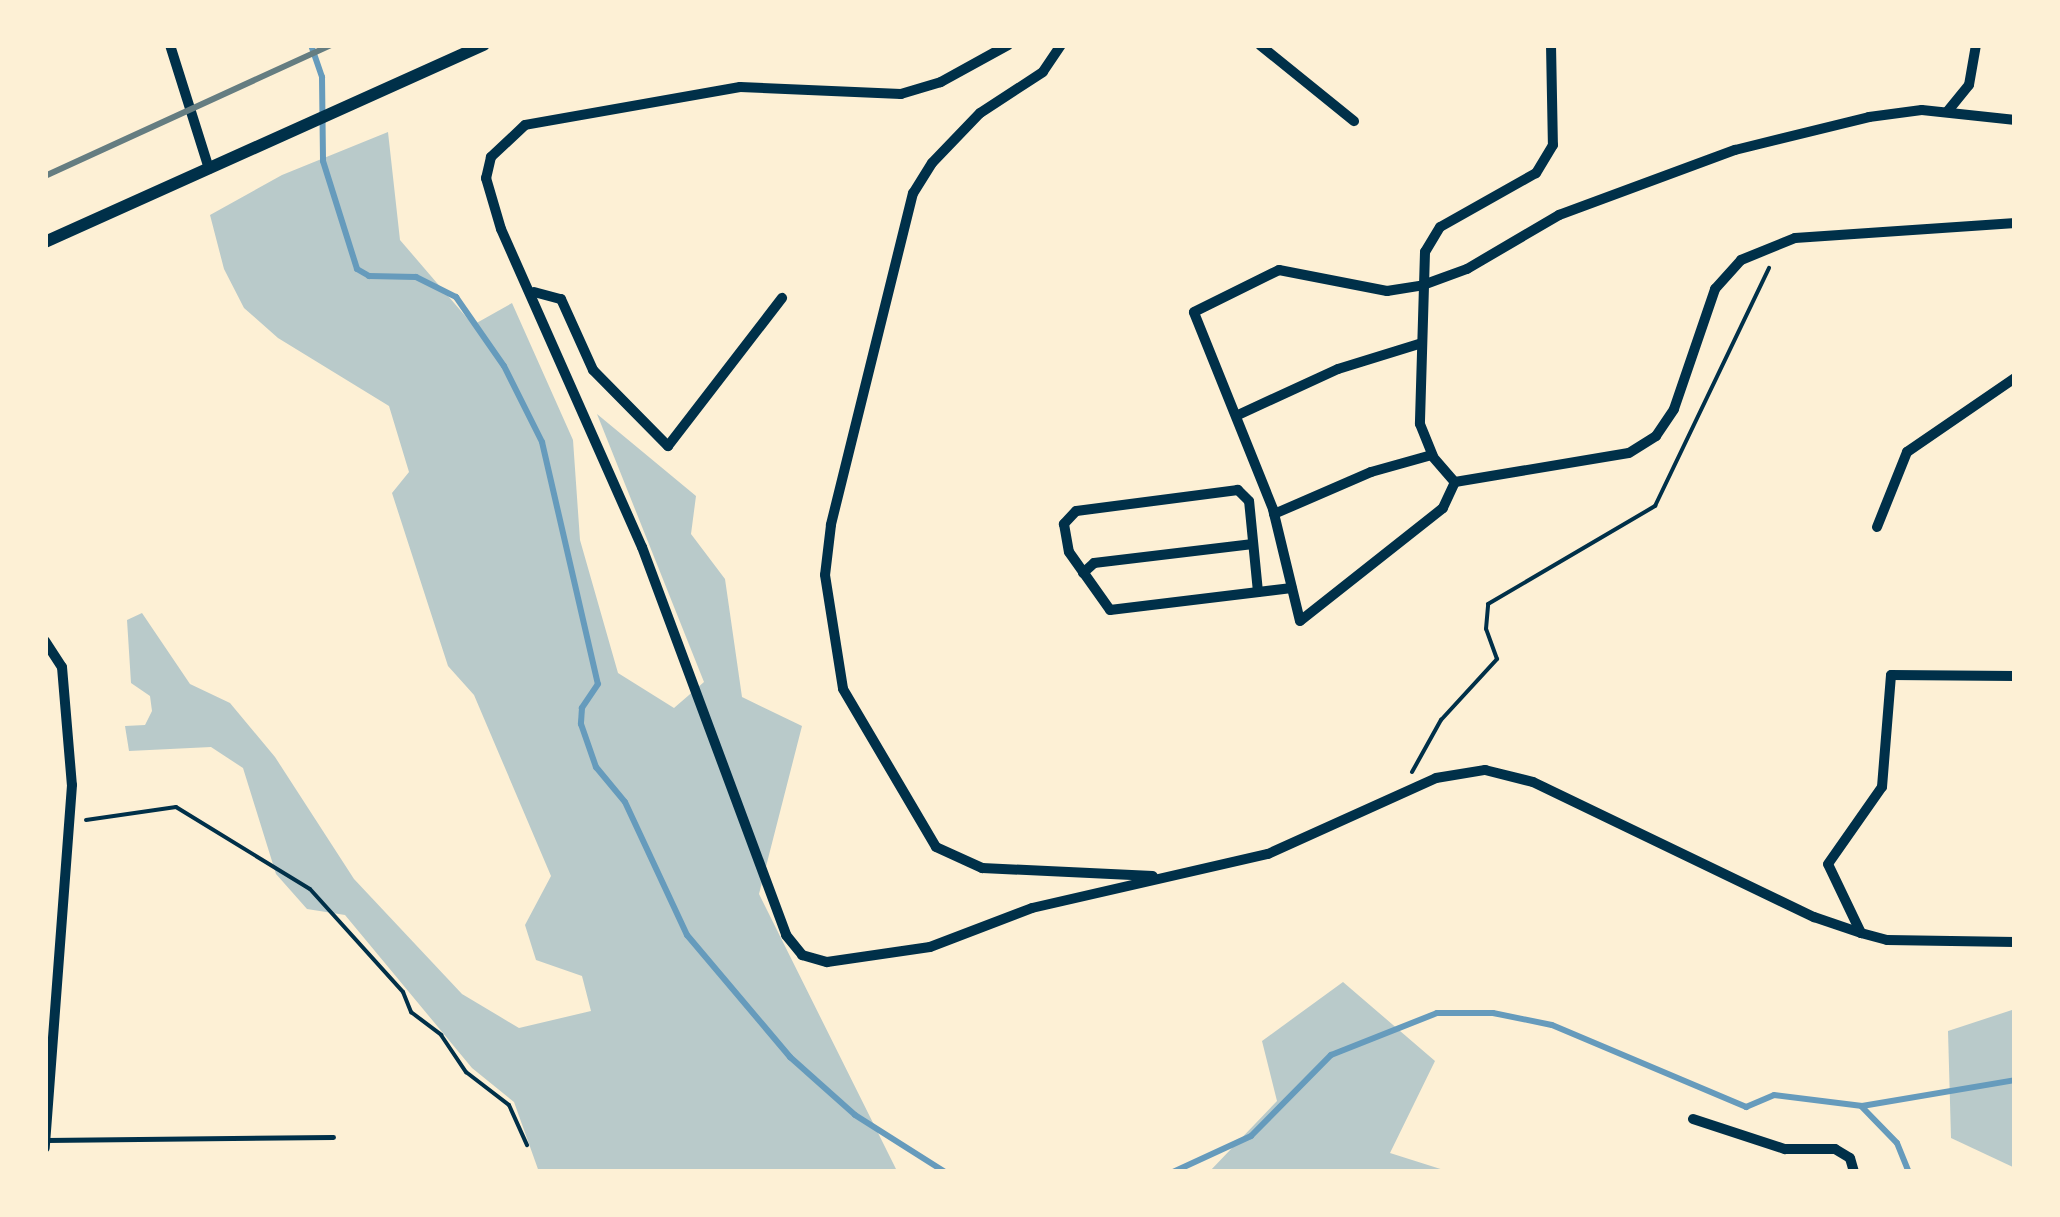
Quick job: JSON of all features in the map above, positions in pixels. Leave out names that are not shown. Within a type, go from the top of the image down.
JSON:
[{"type":"street","points":[[170,45],[209,170]]},
{"type":"street","points":[[45,242],[484,45]]},
{"type":"street","points":[[1008,45],[940,82],[901,94],[740,88],[525,125],[490,157],[486,178],[502,229],[534,292],[642,547],[786,936],[802,955],[826,962],[930,946],[1032,908],[1268,854],[1455,773],[1503,772],[1861,933],[1887,940],[2015,942]]},
{"type":"street","points":[[1061,45],[1043,72],[980,113],[932,162],[914,193],[830,526],[826,575],[843,689],[936,847],[982,868],[1164,877]]},
{"type":"street","points":[[1260,45],[1354,121]]},
{"type":"street","points":[[1455,482],[1432,455],[1420,424],[1425,252],[1440,228],[1536,173],[1553,144],[1551,45]]},
{"type":"street","points":[[1947,112],[1968,85],[1976,45]]},
{"type":"street","points":[[1455,482],[1443,508],[1300,621],[1274,514],[1194,312],[1279,270],[1387,291],[1423,284],[1468,270],[1559,215],[1736,150],[1870,117],[1947,112],[2015,120]]},
{"type":"street","points":[[1455,482],[1629,453],[1656,436],[1674,409],[1715,289],[1741,260],[1795,238],[2015,223]]},
{"type":"street","points":[[534,292],[561,299],[592,370],[668,446],[782,298]]},
{"type":"street","points":[[1238,415],[1338,368],[1422,343]]},
{"type":"street","points":[[1877,527],[1907,452],[2015,378]]},
{"type":"street","points":[[1274,514],[1432,455]]},
{"type":"street","points":[[1258,592],[1249,501],[1238,490],[1076,511],[1064,524],[1068,552],[1110,610],[1292,588]]},
{"type":"street","points":[[1083,573],[1094,563],[1253,544]]},
{"type":"street","points":[[45,641],[62,667],[72,822],[56,955],[45,1148]]},
{"type":"street","points":[[1861,933],[1828,864],[1882,787],[1891,675],[2015,676]]},
{"type":"street","points":[[1693,1118],[1785,1149],[1834,1149],[1850,1158],[1854,1172]]},
{"type":"lane","points":[[46,1140],[333,1137]]},
{"type":"path","points":[[1410,792],[1412,768],[1441,720],[1497,658],[1486,629],[1488,604],[1500,591],[1656,506],[1770,275],[1768,249]]},
{"type":"path","points":[[72,822],[176,807],[310,888],[403,992],[410,1012],[441,1034],[466,1072],[509,1105],[527,1144]]},
{"type":"shaded area","points":[[388,132],[400,240],[473,325],[512,303],[573,440],[580,540],[618,673],[674,708],[704,682],[597,414],[696,496],[691,534],[725,579],[742,697],[802,726],[759,894],[896,1169],[905,1172],[539,1172],[514,1102],[472,1068],[345,915],[307,909],[276,874],[243,768],[211,747],[129,751],[125,726],[145,725],[152,711],[150,696],[131,683],[127,620],[142,613],[190,684],[230,703],[275,757],[354,879],[462,994],[519,1028],[591,1011],[582,976],[536,960],[525,925],[551,876],[474,695],[448,666],[392,493],[409,472],[389,406],[278,338],[244,308],[224,269],[210,215],[282,175]]},
{"type":"shaded area","points":[[1343,982],[1435,1061],[1390,1153],[1450,1172],[1209,1172],[1277,1101],[1262,1041]]},
{"type":"shaded area","points":[[2015,1009],[2015,1168],[1951,1138],[1948,1031]]},
{"type":"waterway","points":[[311,45],[322,77],[323,161],[357,269],[369,276],[416,277],[456,297],[504,366],[542,442],[598,684],[582,708],[581,724],[596,767],[625,802],[687,935],[790,1057],[855,1115],[945,1172]]},
{"type":"waterway","points":[[1173,1172],[1251,1136],[1331,1055],[1437,1013],[1493,1013],[1552,1025],[1746,1107],[1774,1095],[1862,1106],[2015,1080]]},
{"type":"waterway","points":[[1862,1107],[1897,1143],[1909,1172]]},
{"type":"railway","points":[[45,176],[331,45]]}]
